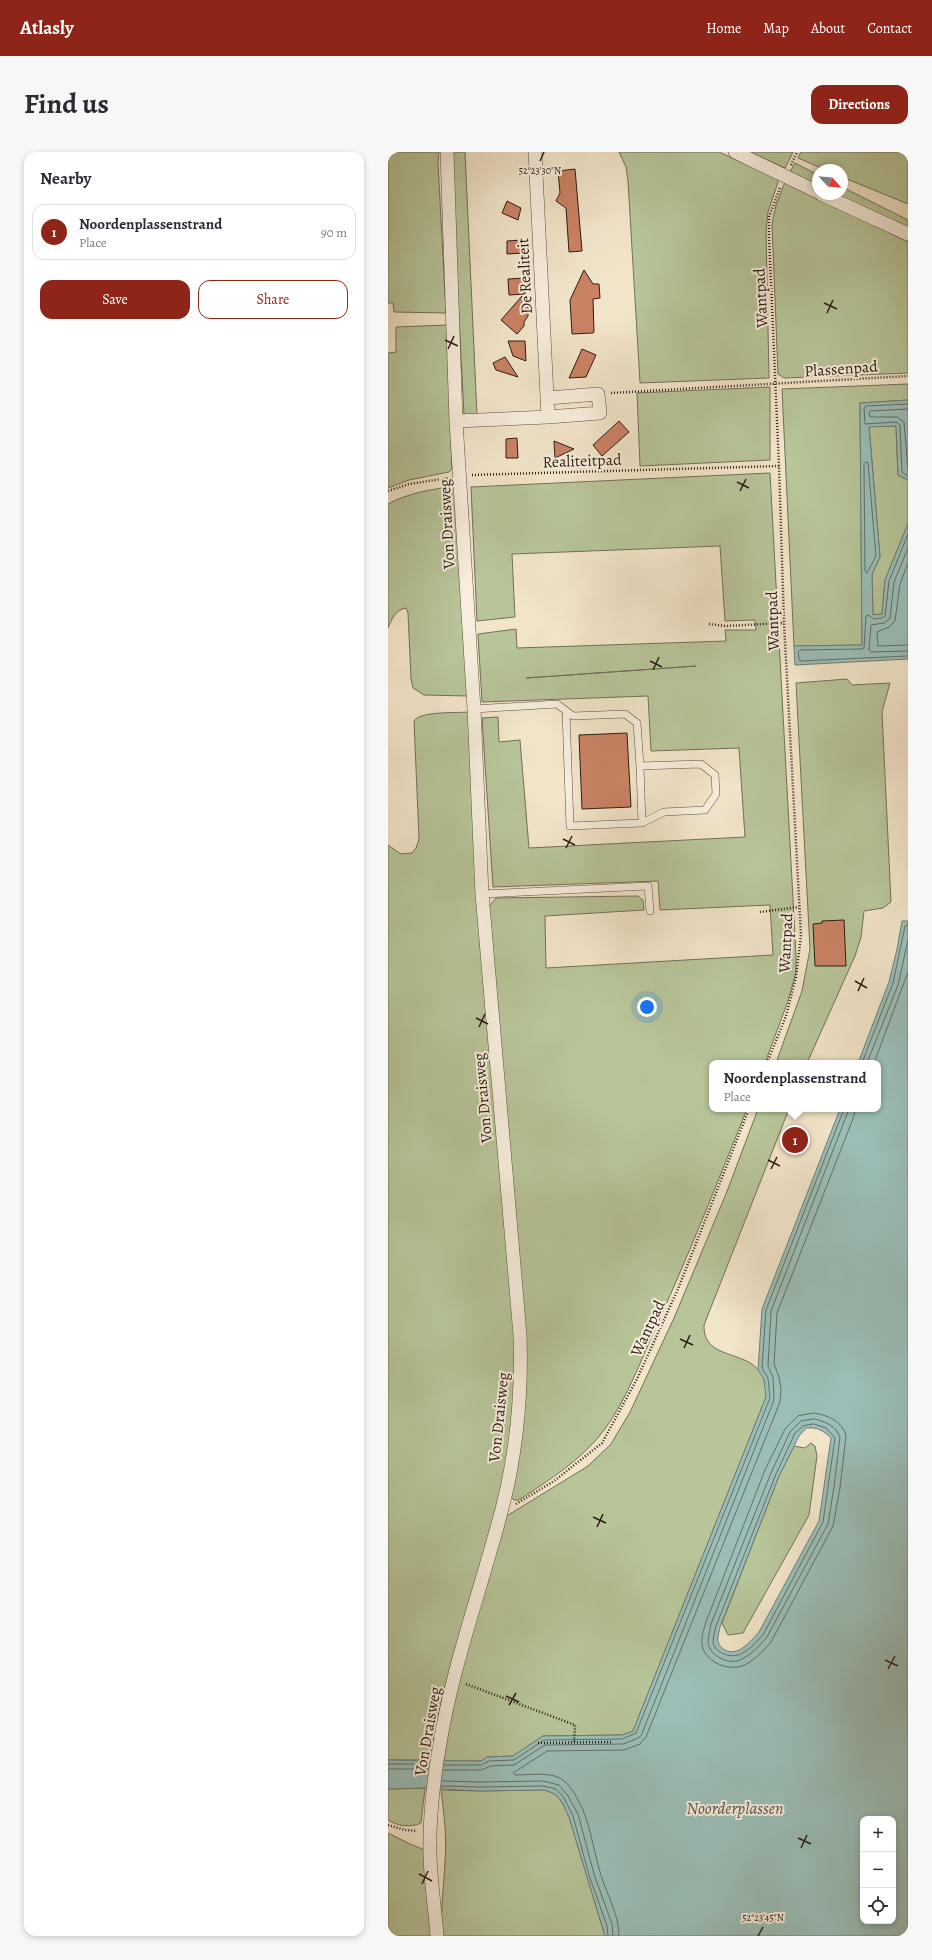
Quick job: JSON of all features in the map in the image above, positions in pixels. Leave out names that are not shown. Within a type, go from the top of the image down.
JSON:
[{"type":"street","name":"Von Draisweg","points":[[437,1936],[430,1857],[430,1831],[438,1750],[453,1680],[503,1504],[514,1447],[520,1403],[520,1335],[482,894],[474,709],[456,421],[447,152]]},
{"type":"street","name":"De Realiteit","points":[[535,152],[548,417]]},
{"type":"street","points":[[736,152],[812,189]]},
{"type":"street","points":[[834,200],[908,234]]},
{"type":"street","points":[[456,421],[600,413],[598,394],[548,398]]},
{"type":"lane","points":[[474,709],[557,704],[573,716],[625,714],[637,722],[642,823]]},
{"type":"lane","points":[[566,711],[570,826],[642,823],[664,812],[705,810],[716,794],[715,775],[701,764],[640,766]]},
{"type":"lane","points":[[482,894],[648,886],[650,911]]},
{"type":"path","name":"Wantpad","points":[[768,1060],[786,1016],[796,977],[801,934],[784,623],[769,216],[785,177]]},
{"type":"path","name":"Plassenpad","points":[[776,384],[908,376]]},
{"type":"path","points":[[598,394],[776,384]]},
{"type":"path","name":"Realiteitpad","points":[[388,491],[409,484],[460,476],[779,466]]},
{"type":"path","points":[[709,624],[725,626],[784,623]]},
{"type":"path","points":[[760,912],[799,907]]},
{"type":"path","name":"Wantpad","points":[[503,1504],[512,1505],[520,1503],[554,1481],[602,1443],[637,1379],[678,1289],[748,1112]]},
{"type":"path","points":[[453,1680],[575,1725],[574,1743]]},
{"type":"path","points":[[538,1744],[611,1742]]},
{"type":"path","points":[[388,1825],[405,1830],[430,1831]]},
{"type":"green space","points":[[388,152],[439,152],[438,163],[446,313],[394,312],[393,303],[388,303]]},
{"type":"green space","points":[[453,152],[465,152],[477,415],[464,415],[453,200]]},
{"type":"green space","points":[[619,152],[719,152],[779,179],[768,212],[766,231],[769,378],[640,383],[628,181],[626,167]]},
{"type":"green space","points":[[750,152],[793,152],[785,168]]},
{"type":"green space","points":[[801,152],[908,152],[908,204],[848,179],[848,164],[812,164],[798,158]]},
{"type":"green space","points":[[795,163],[812,172],[812,182],[790,172]]},
{"type":"green space","points":[[785,182],[812,195],[812,200],[822,200],[908,242],[908,373],[784,378],[778,374],[772,224],[776,205]]},
{"type":"green space","points":[[848,190],[908,220],[908,229],[848,200]]},
{"type":"green space","points":[[447,325],[452,469],[449,472],[409,480],[388,488],[388,353],[396,352],[396,327]]},
{"type":"green space","points":[[908,384],[908,400],[860,403],[862,645],[794,646],[782,389]]},
{"type":"green space","points":[[770,387],[770,460],[640,466],[637,393]]},
{"type":"green space","points":[[869,426],[896,426],[898,475],[908,480],[908,524],[885,580],[882,614],[873,615],[872,574],[880,557]]},
{"type":"green space","points":[[770,473],[796,972],[788,1001],[766,1060],[709,1060],[709,1112],[746,1112],[679,1275],[620,1406],[605,1429],[586,1450],[565,1468],[519,1500],[514,1500],[511,1497],[524,1404],[487,909],[496,898],[638,896],[643,900],[644,910],[545,916],[546,968],[773,955],[770,905],[660,910],[658,881],[493,887],[482,718],[498,717],[499,742],[520,740],[529,848],[745,837],[739,748],[651,751],[648,696],[482,702],[478,634],[516,629],[517,648],[726,641],[725,630],[756,630],[755,620],[725,621],[720,546],[512,554],[515,617],[477,621],[471,487]]},
{"type":"green space","points":[[456,486],[468,696],[424,695],[413,688],[411,679],[408,613],[406,608],[397,613],[388,628],[388,504],[412,494]]},
{"type":"green space","points":[[847,679],[852,685],[890,683],[882,712],[891,902],[883,908],[864,911],[861,937],[855,956],[808,1060],[777,1060],[802,991],[810,949],[796,683]]},
{"type":"green space","points":[[469,712],[516,1334],[516,1374],[509,1448],[498,1504],[443,1693],[429,1760],[388,1760],[388,845],[401,854],[412,853],[416,848],[419,839],[414,721],[417,718],[431,714]]},
{"type":"green space","points":[[757,1112],[788,1112],[704,1325],[706,1338],[714,1347],[747,1361],[757,1368],[764,1380],[766,1397],[633,1731],[622,1735],[543,1736],[513,1756],[487,1757],[481,1761],[444,1761],[445,1740],[454,1695],[505,1517],[588,1466],[611,1444],[630,1412],[674,1318],[726,1194]]},
{"type":"green space","points":[[811,1443],[815,1446],[817,1456],[809,1515],[743,1633],[728,1635],[722,1623],[779,1476],[794,1446],[805,1448]]},
{"type":"green space","points":[[425,1788],[421,1823],[417,1825],[404,1826],[388,1820],[388,1789]]},
{"type":"green space","points":[[441,1790],[543,1790],[549,1791],[557,1796],[569,1817],[605,1936],[442,1936],[442,1908],[446,1843]]},
{"type":"green space","points":[[388,1833],[425,1850],[433,1936],[388,1936]]},
{"type":"water","points":[[908,400],[908,480],[898,475],[896,426],[869,427],[880,557],[872,574],[873,615],[882,614],[885,580],[908,524],[908,659],[795,665],[794,646],[862,645],[860,403]]},
{"type":"water","name":"Noorderplassen","points":[[902,921],[908,921],[908,1936],[605,1936],[569,1817],[557,1796],[549,1791],[543,1790],[480,1791],[425,1788],[388,1789],[388,1760],[481,1761],[487,1757],[513,1756],[543,1736],[622,1735],[633,1731],[766,1397],[764,1379],[758,1370],[762,1309],[839,1112],[881,1112],[881,1060],[859,1060],[889,982]],"holes":[[[806,1428],[820,1430],[831,1438],[819,1521],[759,1632],[739,1650],[730,1652],[725,1650],[718,1643],[720,1627],[779,1476],[799,1436]]]},
{"type":"building","points":[[575,169],[582,251],[569,252],[566,208],[556,201],[560,193],[558,171]]},
{"type":"building","points":[[507,201],[521,208],[518,220],[502,213]]},
{"type":"building","points":[[522,240],[523,253],[507,254],[507,241]]},
{"type":"building","points":[[584,270],[593,284],[599,284],[600,298],[593,299],[594,332],[572,334],[570,300]]},
{"type":"building","points":[[524,278],[525,294],[509,295],[508,279]]},
{"type":"building","points":[[522,296],[528,306],[528,316],[524,322],[524,326],[517,334],[501,320]]},
{"type":"building","points":[[508,341],[525,341],[526,361],[513,356]]},
{"type":"building","points":[[582,349],[596,355],[586,377],[569,378]]},
{"type":"building","points":[[505,357],[518,377],[496,370],[493,363]]},
{"type":"building","points":[[619,421],[629,432],[602,456],[593,445]]},
{"type":"building","points":[[517,438],[518,458],[506,458],[506,439]]},
{"type":"building","points":[[554,441],[574,449],[555,458]]},
{"type":"building","points":[[627,733],[631,807],[582,809],[579,735]]},
{"type":"building","points":[[844,920],[846,966],[815,966],[813,924],[822,923],[822,921]]},
{"type":"place","name":"Noordenplassenstrand","points":[[795,1140]]}]
